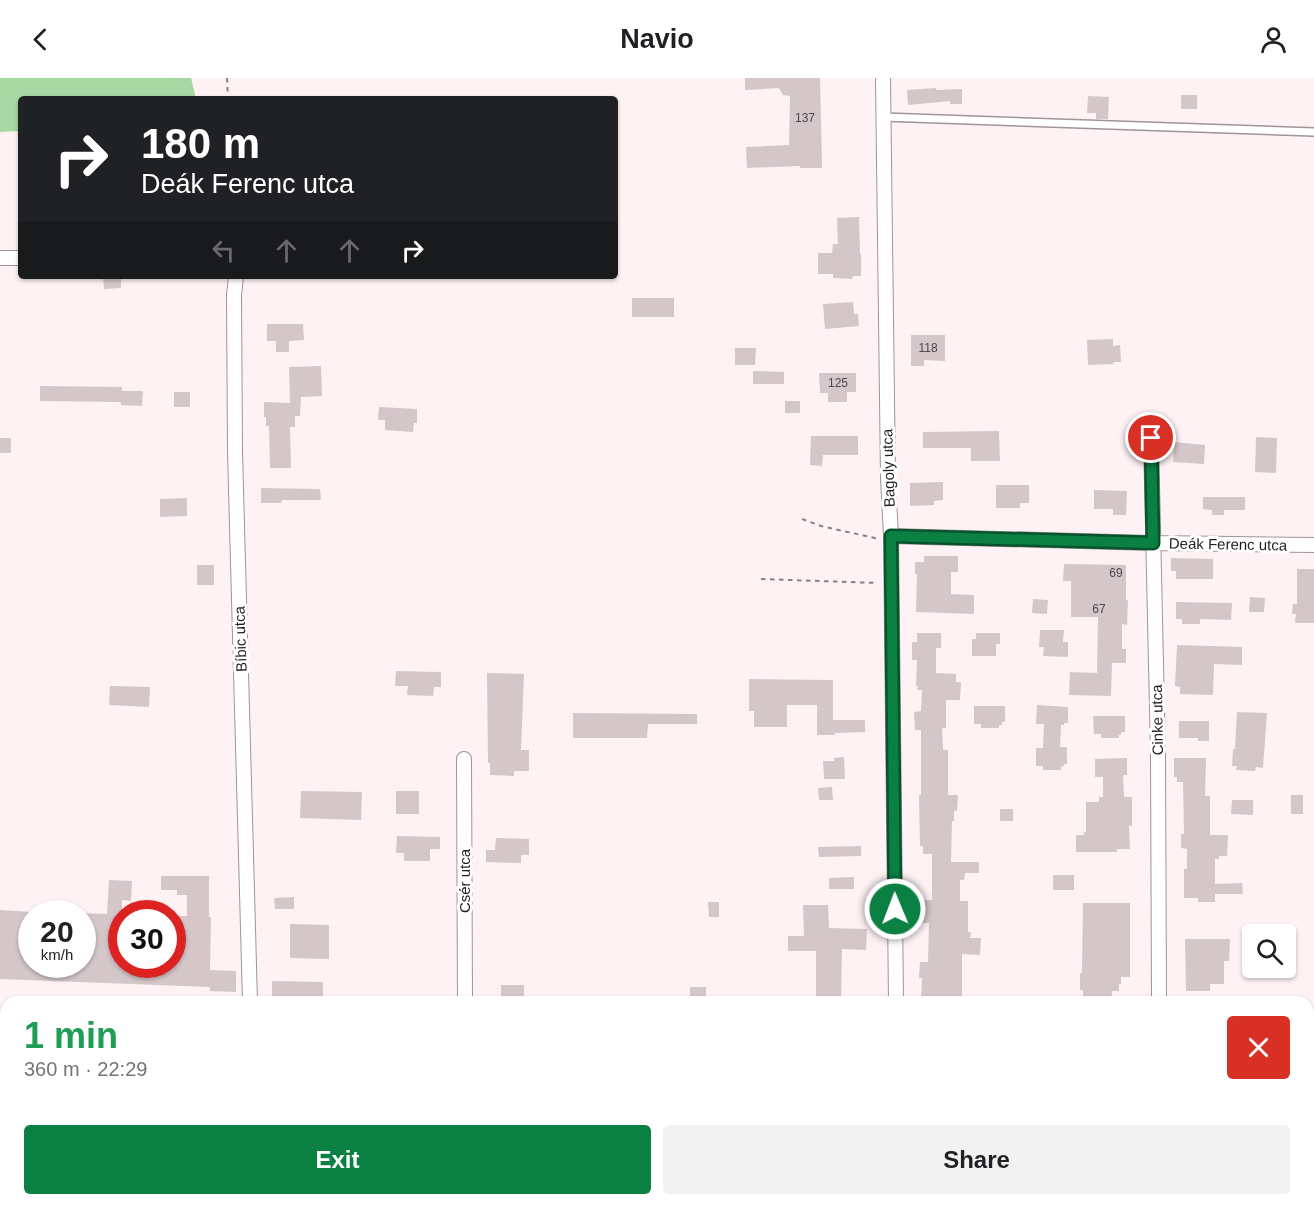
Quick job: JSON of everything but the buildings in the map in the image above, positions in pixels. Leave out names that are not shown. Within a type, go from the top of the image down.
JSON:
[{"type":"street","name":"Bagoly utca","points":[[883,78],[896,996]]},
{"type":"street","points":[[0,258],[18,258]]},
{"type":"street","name":"Bíbic utca","points":[[236,279],[235,452],[250,996]]},
{"type":"street","name":"Cinke utca","points":[[1151,438],[1158,754],[1159,996]]},
{"type":"street","name":"Deák Ferenc utca","points":[[891,538],[1314,545]]},
{"type":"street","name":"Csér utca","points":[[464,759],[465,996]]},
{"type":"lane","points":[[883,117],[1314,132]]},
{"type":"path","points":[[228,78],[228,96]]},
{"type":"path","points":[[802,519],[821,526],[891,538]]},
{"type":"path","points":[[761,579],[891,583]]},
{"type":"green space","points":[[0,78],[191,78],[195,96],[18,96],[18,131],[0,132]]},
{"type":"route","points":[[895,909],[891,536],[1153,543],[1151,438]]}]
